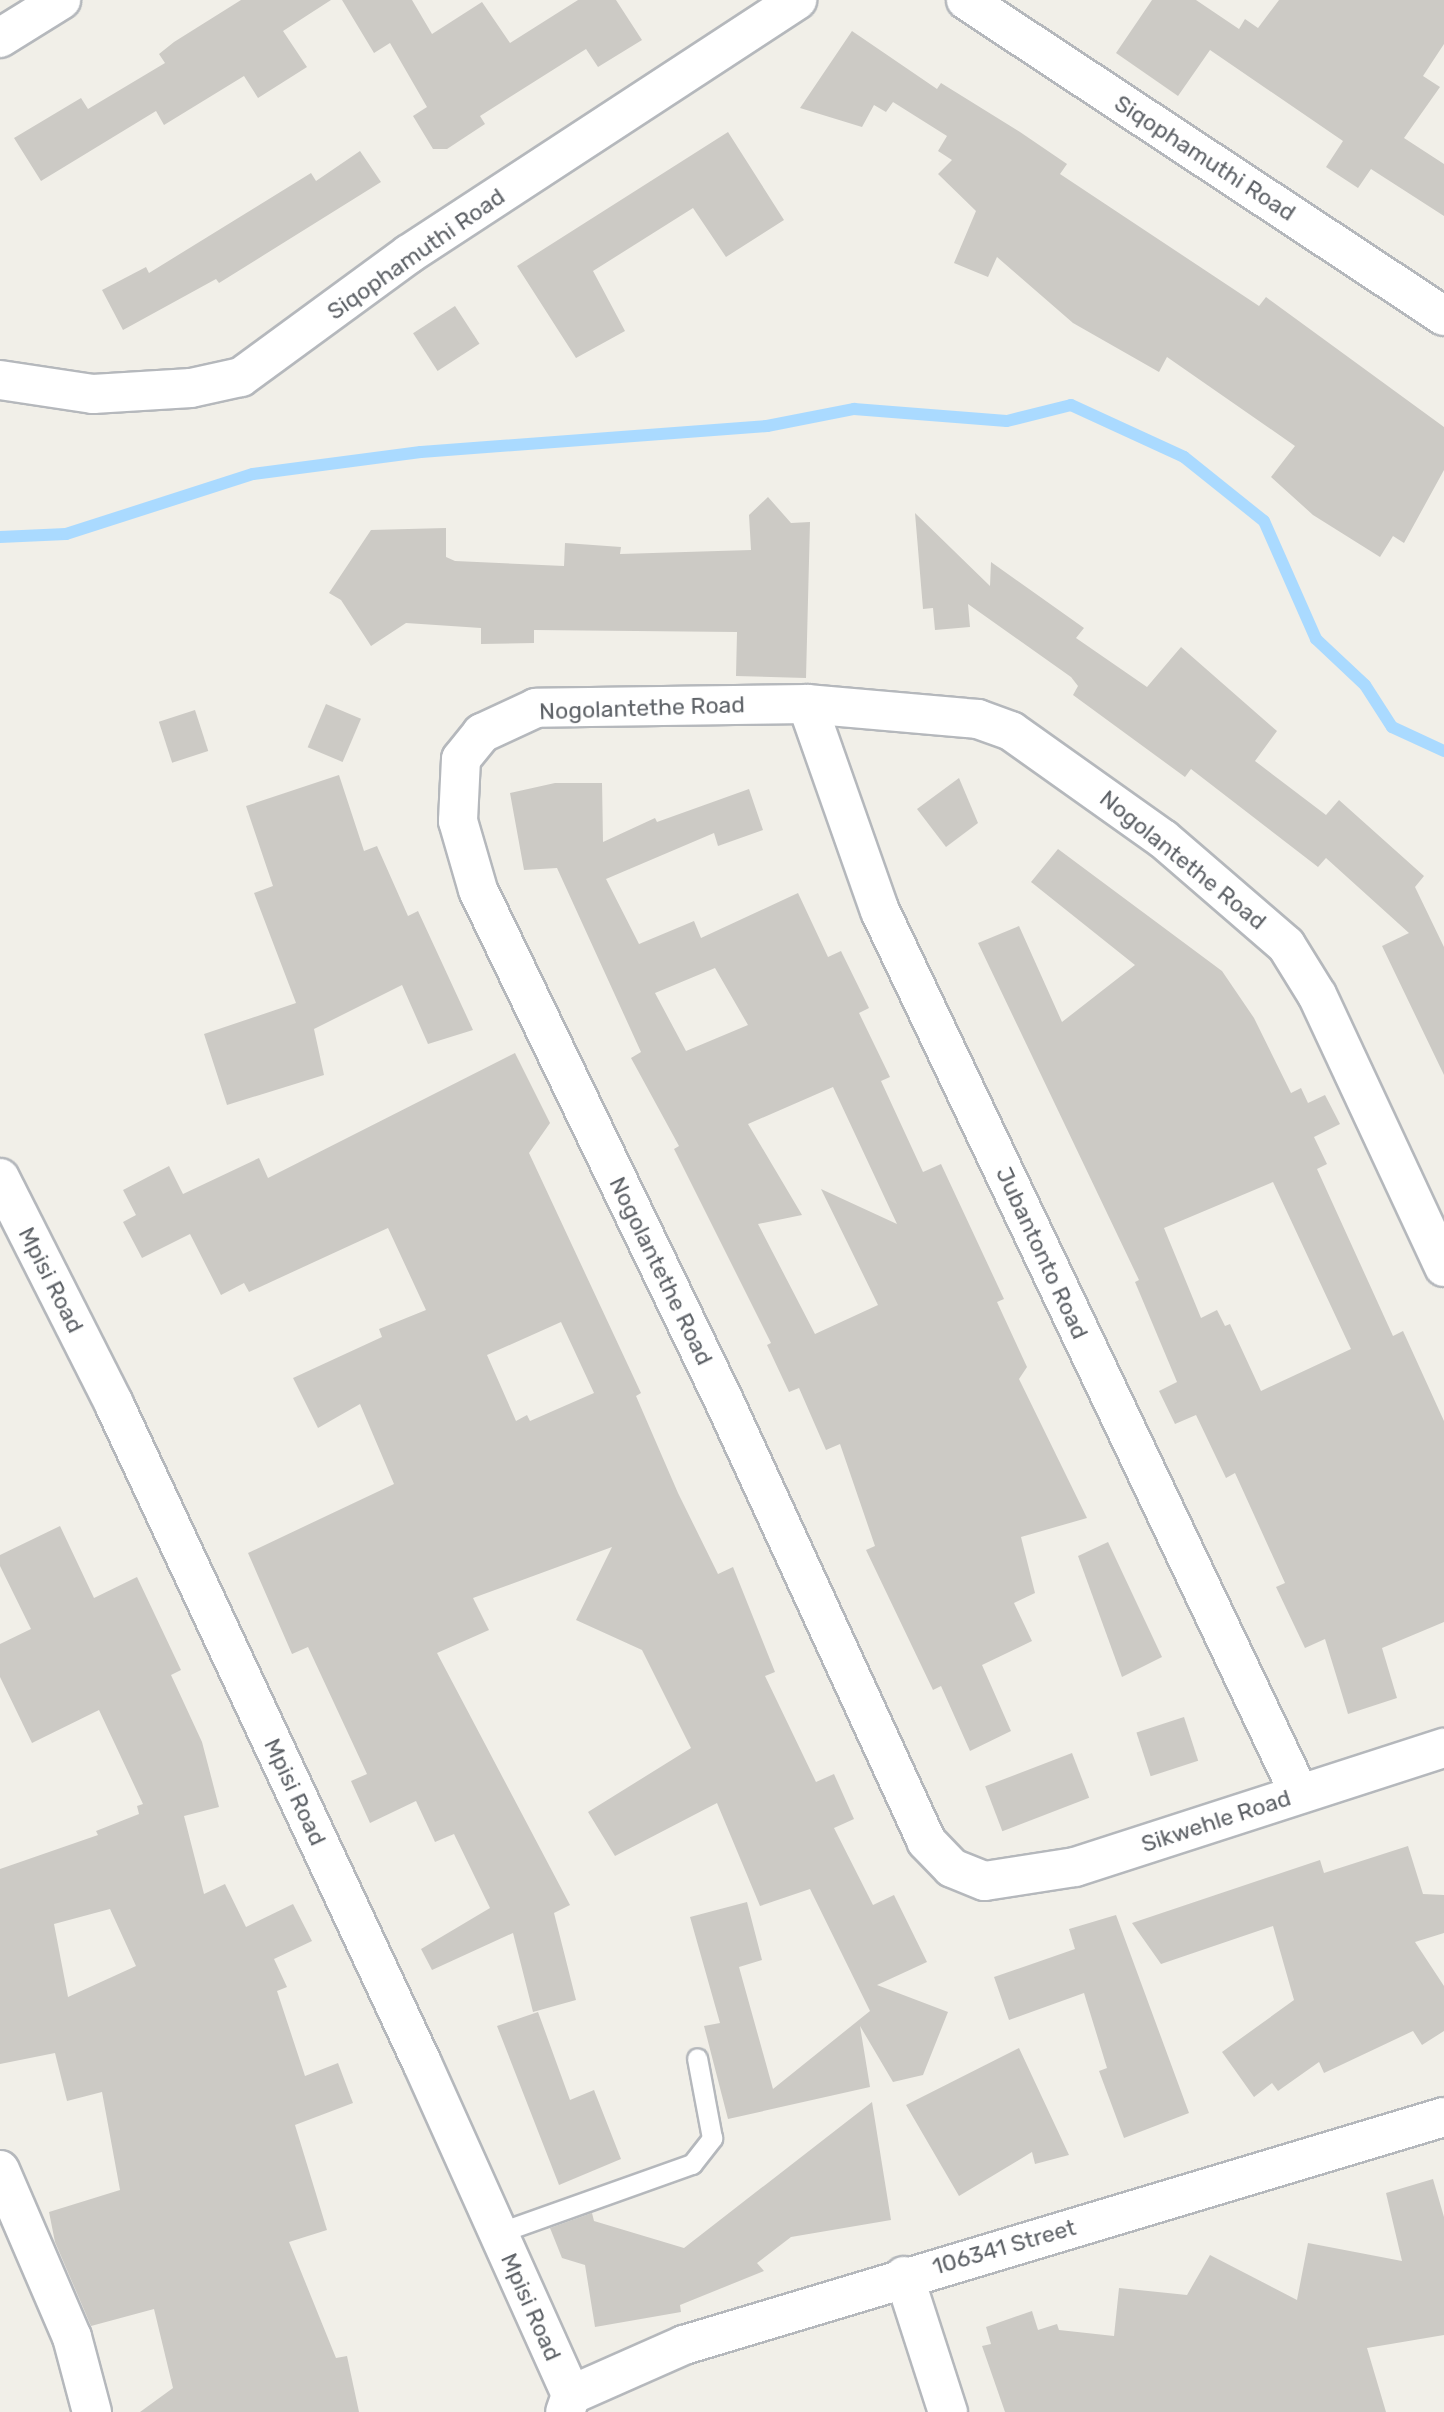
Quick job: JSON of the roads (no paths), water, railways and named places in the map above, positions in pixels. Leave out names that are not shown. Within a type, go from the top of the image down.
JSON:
[{"type":"street","points":[[0,38],[61,0]]},
{"type":"street","name":"Siqophamuthi Road","points":[[0,380],[93,394],[191,388],[241,377],[409,254],[797,0]]},
{"type":"street","name":"Siqophamuthi Road","points":[[966,0],[1444,316]]},
{"type":"street","name":"Nogolantethe Road","points":[[985,1881],[952,1868],[926,1841],[725,1403],[478,890],[458,821],[461,759],[482,733],[536,708],[807,704],[978,719],[1011,731],[1163,839],[1286,945],[1317,995],[1444,1267]]},
{"type":"street","name":"Jubantonto Road","points":[[807,704],[880,911],[1299,1793]]},
{"type":"street","name":"Mpisi Road","points":[[0,1178],[120,1417],[498,2233],[568,2404]]},
{"type":"street","name":"Sikwehle Road","points":[[985,1881],[1075,1867],[1444,1748]]},
{"type":"street","name":"106341 Street","points":[[568,2404],[684,2345],[904,2276],[1444,2117]]},
{"type":"street","points":[[0,2171],[72,2337],[92,2412]]},
{"type":"street","points":[[904,2276],[948,2412]]},
{"type":"lane","points":[[498,2233],[692,2164],[712,2138],[697,2058]]},
{"type":"waterway","points":[[0,537],[66,534],[253,474],[421,452],[767,426],[854,409],[1007,421],[1071,405],[1184,457],[1264,521],[1316,639],[1365,685],[1392,727],[1444,751]]}]
